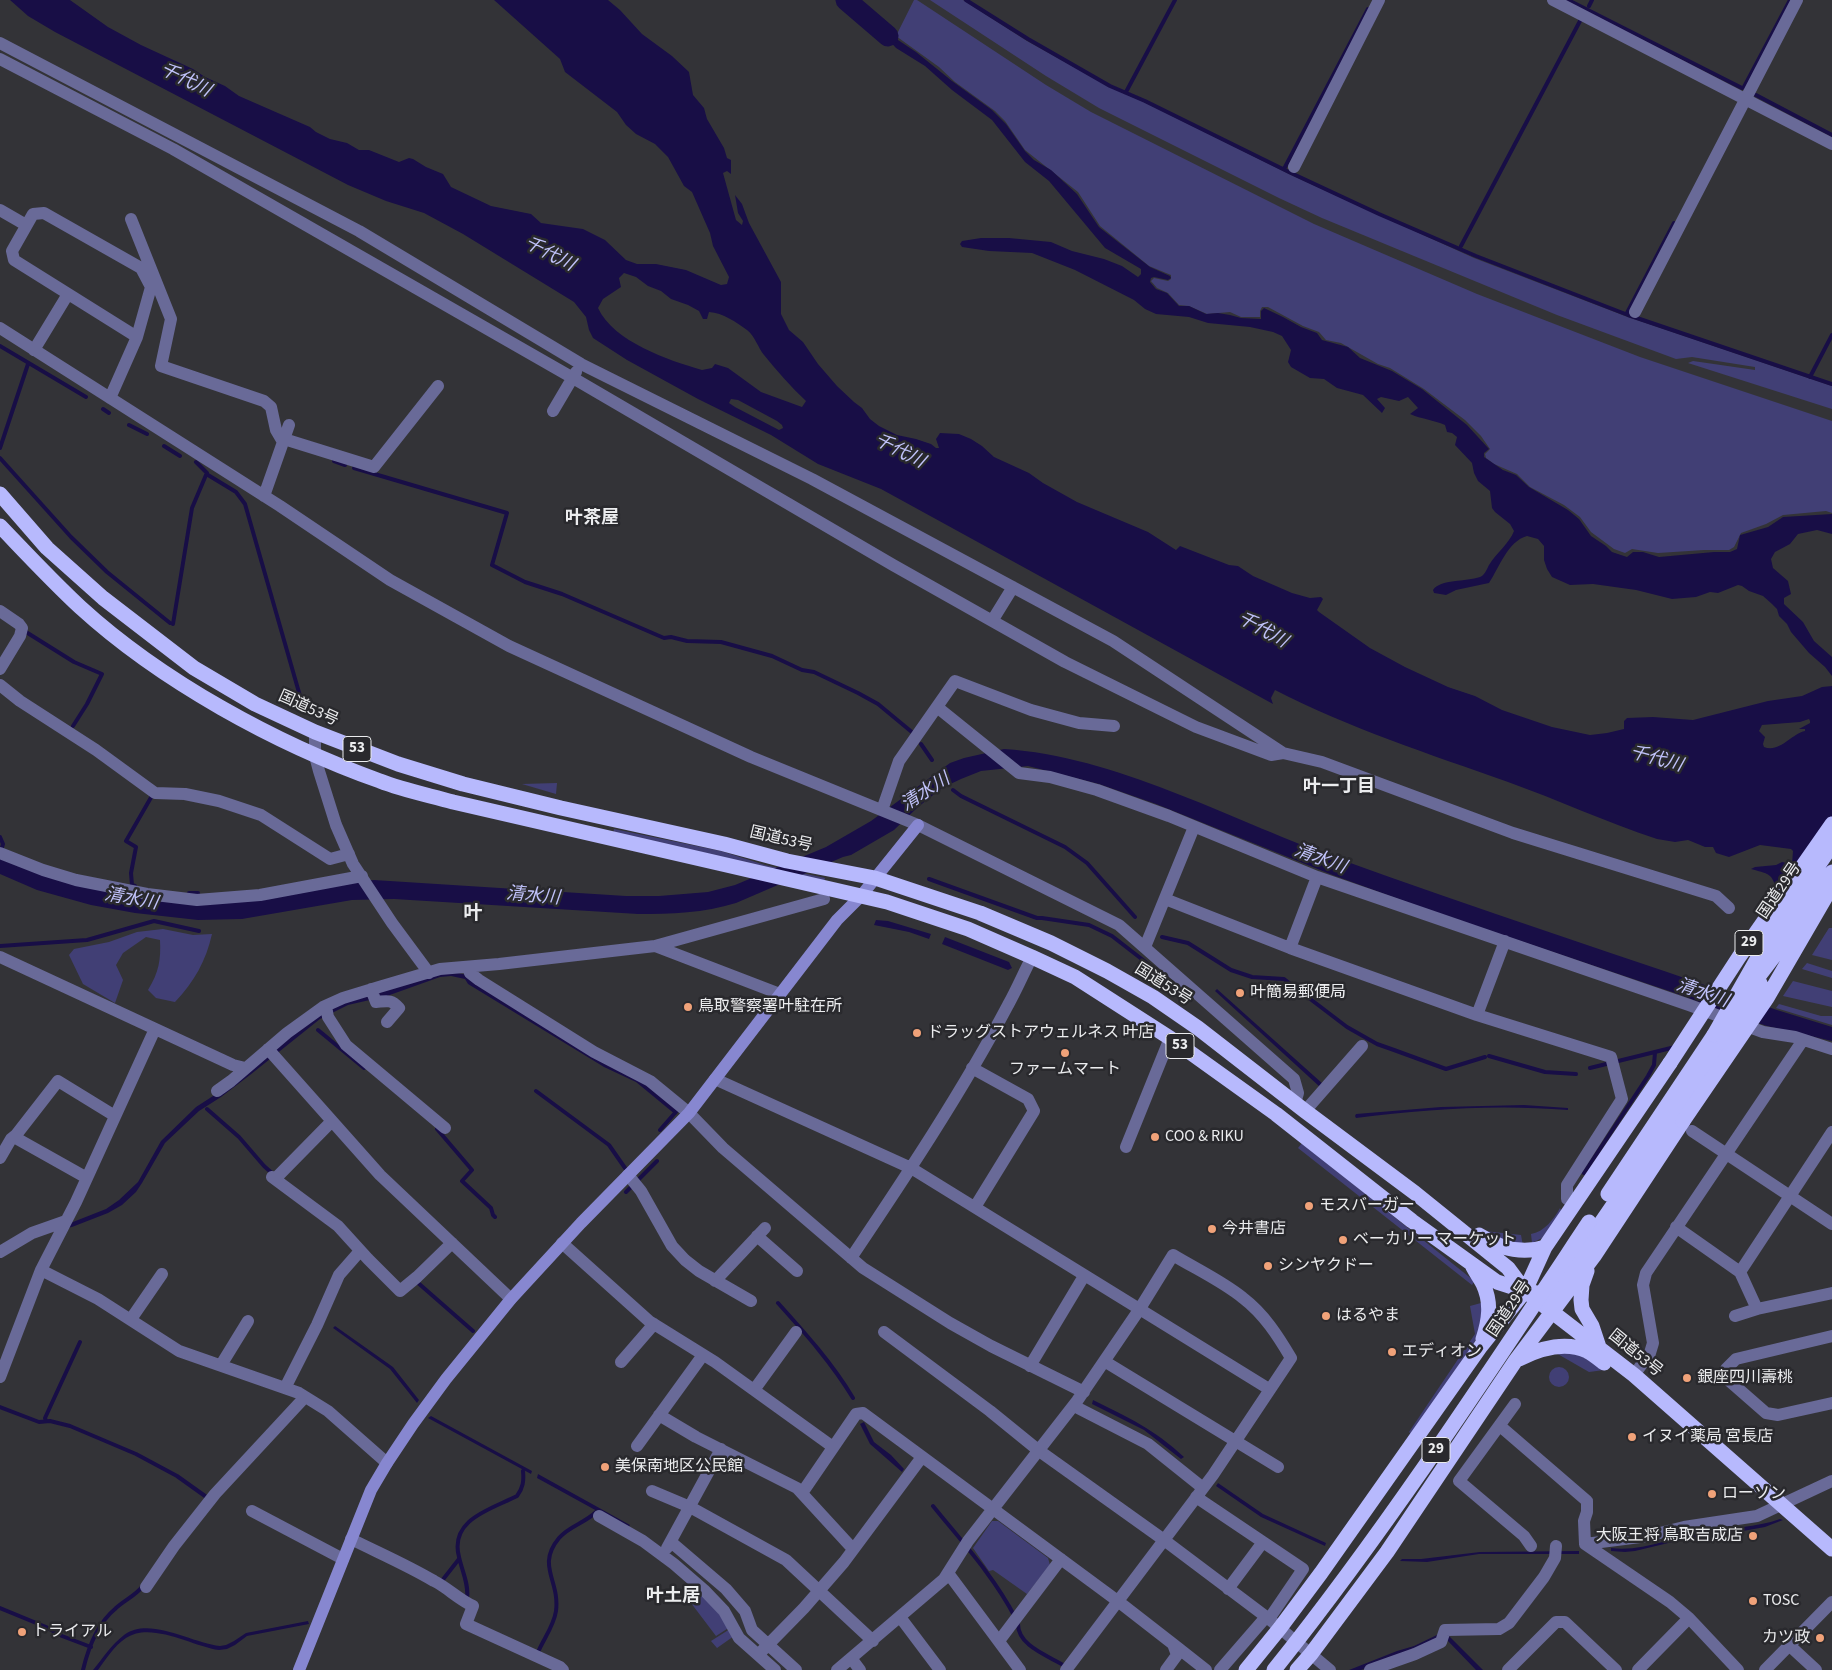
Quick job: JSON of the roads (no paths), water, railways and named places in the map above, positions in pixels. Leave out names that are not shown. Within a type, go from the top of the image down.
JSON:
[{"type":"highway","name":"国道53号","points":[[0,494],[47,548],[89,586],[194,668],[255,704],[315,732],[398,764],[463,784],[724,844],[787,861],[875,878],[980,913],[1051,943],[1107,971],[1152,997],[1198,1028],[1415,1193],[1508,1268],[1525,1291],[1634,1374],[1832,1549]]},
{"type":"highway","name":"国道53号","points":[[0,526],[81,607],[150,663],[225,709],[315,756],[381,782],[452,802],[861,896],[922,913],[1032,956],[1075,977],[1170,1038],[1276,1114],[1412,1221],[1471,1264],[1497,1282],[1525,1291]]},
{"type":"highway","name":"29","points":[[1719,1039],[1557,1287],[1548,1295],[1525,1291],[1545,1247],[1670,1063],[1739,957],[1832,824]]},
{"type":"highway","name":"国道29号","points":[[1719,1039],[1768,940],[1832,845]]},
{"type":"highway","name":"国道29号","points":[[1274,1670],[1379,1532],[1475,1394],[1589,1222],[1719,1039],[1832,872]]},
{"type":"highway","points":[[1297,1670],[1312,1654],[1387,1552],[1516,1360],[1688,1126],[1767,998],[1832,886]]},
{"type":"highway","points":[[1415,1193],[1493,1244],[1508,1249],[1525,1251],[1545,1247]]},
{"type":"highway","points":[[1594,1256],[1582,1285],[1580,1300],[1599,1347]]},
{"type":"highway","points":[[1471,1264],[1483,1284],[1489,1311],[1489,1321],[1482,1346]]},
{"type":"highway","points":[[1246,1670],[1272,1621],[1359,1522],[1482,1346],[1525,1291]]},
{"type":"highway","points":[[1516,1360],[1535,1351],[1566,1346],[1587,1351],[1676,1411]]},
{"type":"street","points":[[1294,166],[1380,0]]},
{"type":"street","points":[[1553,0],[1832,144]]},
{"type":"street","points":[[1635,312],[1798,0]]},
{"type":"street","points":[[0,43],[359,231],[581,364],[812,479],[1113,641],[1283,753],[1322,762],[1513,833],[1716,896],[1729,908]]},
{"type":"street","points":[[0,59],[173,149],[1065,662],[1196,727],[1272,755],[1283,753]]},
{"type":"street","points":[[0,210],[26,225]]},
{"type":"street","points":[[110,398],[137,338],[151,288],[141,268],[44,213],[33,214],[12,251],[14,260],[137,338]]},
{"type":"street","points":[[131,219],[171,319],[160,366],[264,401],[271,407],[276,430],[284,441],[374,467],[438,386]]},
{"type":"street","points":[[34,350],[68,294]]},
{"type":"street","points":[[0,328],[264,496],[390,580],[509,646],[742,753],[918,825],[1119,926],[1294,1079],[1300,1107]]},
{"type":"street","points":[[553,411],[581,364]]},
{"type":"street","points":[[264,496],[289,425]]},
{"type":"street","points":[[992,621],[1013,587]]},
{"type":"street","points":[[0,611],[22,628],[20,636],[0,669]]},
{"type":"street","points":[[882,810],[899,761],[954,681],[1054,717],[1079,723],[1114,726]]},
{"type":"street","points":[[0,684],[20,701],[96,750],[155,793],[185,794],[219,801],[261,815],[330,859],[349,854]]},
{"type":"street","points":[[937,707],[1018,773],[1050,777],[1097,790],[1169,816],[1317,877],[1763,1032],[1795,1037],[1832,1049]]},
{"type":"street","points":[[315,732],[315,756],[336,825],[349,854],[392,923],[429,972]]},
{"type":"street","points":[[304,1669],[343,1559],[371,1490],[387,1463],[446,1379],[511,1299],[562,1243],[688,1113],[836,920],[861,896],[918,825]]},
{"type":"street","points":[[1145,947],[1194,827]]},
{"type":"street","points":[[0,853],[43,870],[76,880],[147,894],[197,900],[260,895],[362,876]]},
{"type":"street","points":[[1290,948],[1317,877]]},
{"type":"street","points":[[218,1091],[303,1021],[326,1006],[343,998],[371,989],[440,970],[655,946],[824,899]]},
{"type":"street","points":[[1165,900],[1290,948],[1477,1015],[1611,1057],[1622,1099],[1568,1185],[1567,1199],[1574,1204]]},
{"type":"street","points":[[1477,1015],[1505,941]]},
{"type":"street","points":[[655,946],[780,994]]},
{"type":"street","points":[[851,1258],[911,1168],[972,1068],[1009,1004],[1032,956]]},
{"type":"street","points":[[0,957],[233,1065],[245,1068]]},
{"type":"street","points":[[468,968],[470,973],[486,985],[548,1024],[607,1060],[643,1076],[688,1113],[723,1148],[851,1258],[950,1323],[1030,1366],[1084,1392]]},
{"type":"street","points":[[371,989],[376,1002],[393,1001],[399,1008],[387,1022]]},
{"type":"street","points":[[326,1006],[328,1017],[346,1045],[444,1128]]},
{"type":"street","points":[[0,1377],[41,1270],[87,1178],[155,1029]]},
{"type":"street","points":[[1126,1147],[1170,1038]]},
{"type":"street","points":[[1634,1374],[1650,1352],[1654,1343],[1644,1292],[1644,1278],[1655,1258],[1803,1040]]},
{"type":"street","points":[[1300,1107],[1362,1046]]},
{"type":"street","points":[[268,1049],[380,1175],[511,1299]]},
{"type":"street","points":[[972,1068],[1028,1099],[1034,1111],[975,1207]]},
{"type":"street","points":[[715,1079],[911,1168],[1269,1389]]},
{"type":"street","points":[[0,1158],[58,1081],[115,1116]]},
{"type":"street","points":[[332,1121],[273,1178],[338,1226],[400,1291],[452,1243]]},
{"type":"street","points":[[1688,1126],[1832,1224]]},
{"type":"street","points":[[1740,1272],[1832,1132]]},
{"type":"street","points":[[14,1137],[87,1178]]},
{"type":"street","points":[[628,1176],[641,1191],[672,1246],[685,1260],[698,1272],[751,1301]]},
{"type":"street","points":[[0,1252],[32,1233],[66,1220]]},
{"type":"street","points":[[1676,1227],[1740,1272],[1756,1309]]},
{"type":"street","points":[[715,1281],[761,1232],[797,1271]]},
{"type":"street","points":[[562,1243],[654,1324],[704,1355],[833,1447]]},
{"type":"street","points":[[285,1388],[318,1325],[339,1275],[360,1251]]},
{"type":"street","points":[[837,1670],[944,1579],[968,1541],[1084,1392],[1173,1255],[1243,1297],[1266,1320],[1291,1358],[1200,1493],[1066,1670]]},
{"type":"street","points":[[41,1270],[98,1299],[180,1351],[306,1397],[328,1411],[387,1463]]},
{"type":"street","points":[[131,1319],[162,1274]]},
{"type":"street","points":[[1030,1366],[1084,1276]]},
{"type":"street","points":[[1734,1316],[1756,1309],[1832,1293]]},
{"type":"street","points":[[221,1365],[248,1321]]},
{"type":"street","points":[[621,1362],[654,1324]]},
{"type":"street","points":[[754,1390],[796,1332]]},
{"type":"street","points":[[884,1332],[990,1411],[1038,1450],[1164,1540],[1228,1590],[1272,1621],[1330,1670]]},
{"type":"street","points":[[1832,1336],[1736,1359],[1728,1366],[1725,1374],[1732,1384],[1766,1413],[1778,1415],[1832,1403]]},
{"type":"street","points":[[637,1446],[704,1355]]},
{"type":"street","points":[[1104,1361],[1278,1467]]},
{"type":"street","points":[[146,1587],[174,1546],[215,1494],[306,1397]]},
{"type":"street","points":[[1516,1404],[1459,1481],[1524,1536],[1531,1546]]},
{"type":"street","points":[[1074,1406],[1148,1444],[1200,1493],[1263,1542],[1303,1569],[1272,1621],[1220,1670]]},
{"type":"street","points":[[802,1493],[856,1414],[863,1413],[1119,1602],[1206,1670]]},
{"type":"street","points":[[659,1415],[696,1437],[797,1488],[854,1549]]},
{"type":"street","points":[[1500,1426],[1587,1502],[1588,1512],[1584,1521],[1585,1544]]},
{"type":"street","points":[[663,1556],[721,1449]]},
{"type":"street","points":[[758,1655],[818,1591],[854,1549],[922,1457]]},
{"type":"street","points":[[1585,1544],[1648,1536],[1684,1527],[1757,1516],[1832,1481]]},
{"type":"street","points":[[652,1491],[690,1507],[786,1560],[873,1641]]},
{"type":"street","points":[[252,1510],[343,1559]]},
{"type":"street","points":[[599,1516],[626,1530],[663,1556],[714,1599],[724,1611],[739,1638],[775,1670]]},
{"type":"street","points":[[351,1540],[439,1583],[456,1597],[472,1606],[466,1624],[560,1666],[563,1670]]},
{"type":"street","points":[[671,1542],[726,1590],[745,1611],[752,1630],[796,1670]]},
{"type":"street","points":[[1228,1590],[1263,1542]]},
{"type":"street","points":[[1585,1544],[1670,1602],[1689,1618],[1738,1670]]},
{"type":"street","points":[[1370,1670],[1441,1642],[1445,1630],[1499,1628],[1509,1623],[1555,1558],[1556,1546]]},
{"type":"street","points":[[999,1642],[1061,1560]]},
{"type":"street","points":[[948,1573],[1020,1670]]},
{"type":"street","points":[[1765,1670],[1832,1602]]},
{"type":"street","points":[[900,1617],[940,1670]]},
{"type":"street","points":[[1638,1670],[1689,1618]]},
{"type":"street","points":[[1508,1670],[1556,1622],[1565,1622],[1616,1670]]},
{"type":"street","points":[[1166,1670],[1177,1656],[1173,1644]]},
{"type":"street","points":[[1790,1646],[1816,1670]]},
{"type":"street","points":[[851,1658],[860,1670]]},
{"type":"water","name":"千代川","points":[[10,0],[70,0],[108,27],[141,45],[193,69],[225,86],[239,96],[310,127],[330,139],[347,143],[359,150],[369,150],[399,162],[409,158],[413,159],[443,174],[451,187],[491,206],[531,214],[541,223],[583,229],[605,240],[626,260],[637,264],[656,264],[686,270],[721,285],[727,284],[729,277],[713,246],[710,233],[692,192],[684,186],[668,157],[655,144],[636,134],[626,125],[617,112],[565,72],[560,59],[494,0],[608,0],[642,34],[672,56],[689,72],[693,95],[704,108],[707,119],[724,148],[727,158],[731,160],[731,174],[727,171],[723,173],[736,220],[742,225],[743,221],[738,213],[735,195],[742,204],[749,223],[781,282],[781,314],[789,330],[803,342],[818,364],[837,386],[879,426],[897,435],[931,444],[936,448],[939,448],[936,439],[940,433],[959,434],[971,439],[994,457],[1029,473],[1077,502],[1148,532],[1176,550],[1180,546],[1229,565],[1238,566],[1253,576],[1292,593],[1310,598],[1321,597],[1323,599],[1317,610],[1370,648],[1448,687],[1475,696],[1502,710],[1552,727],[1590,735],[1607,733],[1624,729],[1624,721],[1627,718],[1653,717],[1693,720],[1768,701],[1802,696],[1822,687],[1832,686],[1832,853],[1823,859],[1830,868],[1832,901],[1776,889],[1773,879],[1768,874],[1751,869],[1776,865],[1782,862],[1792,864],[1793,851],[1791,849],[1760,845],[1729,857],[1716,853],[1713,847],[1705,847],[1688,840],[1675,842],[1657,839],[1360,728],[1275,690],[1271,698],[1273,704],[881,489],[818,464],[771,435],[698,399],[627,360],[593,338],[586,317],[574,302],[463,234],[424,213],[386,201],[348,185],[55,32],[28,16]],"holes":[[[624,273],[636,277],[671,299],[699,311],[703,319],[707,319],[709,312],[719,314],[747,330],[769,361],[806,401],[802,407],[761,392],[728,368],[715,364],[712,368],[702,370],[688,366],[643,348],[616,331],[598,308],[603,299],[621,287],[619,278]],[[731,399],[738,400],[777,421],[783,428],[779,430],[729,403]],[[1809,719],[1810,723],[1799,729],[1805,729],[1805,731],[1775,747],[1764,747],[1765,737],[1759,731],[1762,725],[1800,722]]]},
{"type":"water","points":[[886,32],[916,52],[992,110],[1006,124],[1025,151],[1034,160],[1051,170],[1077,194],[1099,227],[1150,267],[1170,276],[1171,278],[1168,280],[1154,277],[1151,278],[1150,282],[1156,289],[1167,293],[1179,306],[1189,306],[1206,314],[1218,313],[1241,318],[1261,319],[1261,311],[1264,308],[1317,333],[1322,340],[1348,347],[1360,358],[1392,371],[1422,389],[1467,425],[1489,449],[1484,453],[1484,457],[1503,470],[1516,475],[1529,487],[1568,510],[1579,519],[1591,536],[1612,552],[1627,557],[1633,552],[1643,552],[1659,557],[1730,552],[1737,549],[1740,535],[1768,527],[1783,517],[1832,514],[1832,534],[1817,530],[1798,534],[1790,544],[1775,552],[1771,559],[1773,568],[1788,581],[1791,594],[1784,598],[1784,604],[1803,622],[1814,641],[1832,657],[1832,676],[1791,632],[1772,604],[1763,596],[1749,591],[1742,586],[1738,585],[1718,593],[1710,592],[1696,597],[1672,599],[1636,590],[1593,584],[1570,585],[1552,577],[1544,560],[1544,546],[1538,539],[1527,536],[1514,543],[1509,549],[1489,583],[1456,590],[1446,595],[1434,593],[1433,590],[1436,586],[1441,584],[1474,579],[1481,576],[1514,531],[1510,524],[1492,508],[1490,491],[1478,481],[1472,463],[1455,445],[1457,437],[1447,432],[1445,425],[1410,414],[1418,408],[1408,397],[1399,401],[1381,397],[1377,399],[1385,408],[1382,413],[1363,395],[1337,388],[1324,379],[1310,378],[1291,367],[1288,362],[1291,350],[1282,336],[1273,332],[1250,327],[1208,323],[1189,317],[1156,314],[1145,309],[1134,300],[1075,270],[1032,253],[989,251],[962,247],[960,244],[962,241],[981,238],[1009,238],[1051,242],[1072,251],[1104,259],[1122,266],[1138,277],[1141,274],[1141,269],[1105,248],[1049,181],[1025,162],[992,120],[952,90],[925,66],[896,48],[885,36]]},
{"type":"water","name":"清水川","points":[[1004,749],[1046,754],[1087,763],[1129,776],[1211,807],[1292,841],[1387,876],[1777,1010],[1832,1027],[1832,1041],[1767,1026],[1727,1013],[1681,995],[1434,912],[1330,874],[1156,804],[1099,784],[1028,766],[981,771],[961,779],[942,788],[918,807],[894,830],[851,855],[736,903],[712,909],[687,912],[638,914],[394,899],[352,900],[242,919],[198,920],[135,913],[91,905],[37,890],[0,874],[0,856],[172,901],[374,880],[626,896],[659,896],[708,892],[735,885],[826,847],[871,821],[950,763]]},
{"type":"water","points":[[876,920],[888,921],[931,934],[929,939],[909,932],[874,925]]},
{"type":"water","points":[[945,937],[1009,962],[1012,968],[1008,970],[942,944]]},
{"type":"water","points":[[453,972],[467,975],[628,1072],[680,1110],[676,1115],[636,1082],[604,1067],[468,984],[465,979],[451,976],[440,977],[387,996],[348,1005],[320,1019],[250,1075],[199,1111],[165,1143],[136,1192],[122,1205],[108,1213],[72,1227],[50,1231],[106,1209],[119,1200],[138,1182],[161,1141],[196,1107],[227,1087],[322,1012],[341,1003],[436,973]]},
{"type":"water","points":[[1217,989],[1323,1084],[1320,1087],[1215,991]]},
{"type":"water","points":[[1524,1105],[1568,1108],[1568,1110],[1515,1107],[1435,1110],[1356,1118],[1355,1116],[1356,1114],[1441,1107]]},
{"type":"water","points":[[335,1326],[393,1367],[419,1400],[417,1403],[390,1369],[333,1328]]},
{"type":"water","points":[[1093,1400],[1152,1431],[1184,1457],[1181,1459],[1144,1430],[1092,1404]]},
{"type":"water","points":[[431,1416],[532,1471],[531,1474],[428,1418]]},
{"type":"water","points":[[864,1422],[874,1442],[891,1455],[904,1469],[902,1472],[870,1444],[860,1424]]},
{"type":"water","points":[[538,1474],[630,1525],[628,1528],[537,1478]]},
{"type":"water","points":[[1218,1483],[1263,1514],[1326,1543],[1325,1546],[1261,1517],[1216,1486]]},
{"type":"water","points":[[1780,1519],[1783,1520],[1765,1527],[1706,1534],[1635,1551],[1611,1551],[1611,1548],[1623,1549],[1646,1546],[1705,1531],[1752,1526]]},
{"type":"water","points":[[1579,1551],[1579,1554],[1479,1554],[1427,1562],[1400,1561],[1402,1559],[1421,1559],[1480,1552]]},
{"type":"water","points":[[308,1621],[309,1624],[247,1636],[227,1649],[219,1650],[159,1633],[136,1633],[122,1641],[110,1653],[98,1670],[93,1670],[115,1643],[124,1635],[134,1630],[158,1629],[220,1646],[234,1641],[246,1633]]},
{"type":"water","points":[[1441,1633],[1447,1634],[1483,1670],[1476,1670],[1446,1639],[1361,1670],[1349,1670],[1414,1646]]},
{"type":"waterway","points":[[846,0],[888,36]]},
{"type":"waterway","points":[[966,0],[1028,39],[1110,86],[1379,214],[1476,256],[1628,315],[1832,384]]},
{"type":"waterway","points":[[1126,92],[1175,0]]},
{"type":"waterway","points":[[1568,0],[1742,88]]},
{"type":"waterway","points":[[1589,6],[1592,0]]},
{"type":"waterway","points":[[1744,87],[1790,0]]},
{"type":"waterway","points":[[1284,169],[1368,9]]},
{"type":"waterway","points":[[1461,246],[1580,21]]},
{"type":"waterway","points":[[1756,95],[1832,135]]},
{"type":"waterway","points":[[1627,313],[1674,223]]},
{"type":"waterway","points":[[1810,377],[1832,335]]},
{"type":"waterway","points":[[0,346],[86,397]]},
{"type":"waterway","points":[[0,448],[28,364]]},
{"type":"waterway","points":[[103,409],[109,413]]},
{"type":"waterway","points":[[129,425],[147,434]]},
{"type":"waterway","points":[[164,446],[180,456]]},
{"type":"waterway","points":[[0,458],[71,537],[107,572],[170,623]]},
{"type":"waterway","points":[[334,461],[345,465]]},
{"type":"waterway","points":[[196,462],[207,473]]},
{"type":"waterway","points":[[354,468],[507,513],[492,565],[525,582],[562,594],[664,638],[721,642],[772,656],[802,670],[814,672],[878,704],[913,733]]},
{"type":"waterway","points":[[173,624],[192,508],[206,475]]},
{"type":"waterway","points":[[208,475],[236,492],[245,504],[300,696]]},
{"type":"waterway","points":[[26,632],[74,662],[102,674],[87,704],[73,726]]},
{"type":"waterway","points":[[921,744],[932,760]]},
{"type":"waterway","name":"清水川","points":[[953,790],[961,796],[1065,847],[1087,863],[1135,917]]},
{"type":"waterway","name":"清水川","points":[[135,886],[132,885],[131,873],[136,847],[126,841],[153,794]]},
{"type":"waterway","points":[[0,837],[3,844],[1,851]]},
{"type":"waterway","points":[[929,879],[1037,918],[1089,925],[1112,936],[1161,974]]},
{"type":"waterway","points":[[189,893],[198,893]]},
{"type":"waterway","name":"清水川","points":[[0,946],[87,940],[154,921],[199,931]]},
{"type":"waterway","points":[[1162,937],[1188,943],[1231,970],[1252,977],[1284,979],[1347,1027],[1377,1044],[1446,1069],[1485,1057]]},
{"type":"waterway","points":[[318,1030],[364,1068]]},
{"type":"waterway","points":[[1590,1068],[1675,1047]]},
{"type":"waterway","points":[[1584,1173],[1648,1076],[1654,1065],[1655,1052]]},
{"type":"waterway","points":[[1489,1056],[1545,1072],[1576,1074]]},
{"type":"waterway","points":[[536,1091],[609,1145],[625,1168]]},
{"type":"waterway","points":[[207,1109],[239,1137],[273,1174]]},
{"type":"waterway","points":[[660,1130],[674,1114]]},
{"type":"waterway","points":[[437,1129],[472,1170],[462,1181],[491,1208],[495,1217]]},
{"type":"waterway","points":[[626,1192],[657,1161]]},
{"type":"waterway","points":[[416,1283],[473,1331]]},
{"type":"waterway","points":[[778,1303],[827,1360],[853,1398]]},
{"type":"waterway","points":[[46,1421],[45,1418],[80,1342]]},
{"type":"waterway","points":[[0,1407],[39,1422],[50,1421],[70,1426],[136,1454],[177,1476],[205,1496]]},
{"type":"waterway","points":[[467,1598],[466,1583],[459,1557],[458,1544],[460,1533],[466,1524],[475,1517],[517,1496],[523,1484],[523,1471]]},
{"type":"waterway","points":[[933,1506],[987,1573],[1015,1617]]},
{"type":"waterway","points":[[539,1650],[556,1611],[555,1590],[549,1565],[552,1548],[563,1534],[596,1512]]},
{"type":"waterway","points":[[441,1582],[459,1559]]},
{"type":"waterway","points":[[83,1670],[91,1645],[104,1621],[118,1606],[142,1587]]},
{"type":"waterway","points":[[0,1608],[91,1647]]},
{"type":"waterway","points":[[1018,1623],[1019,1631],[1028,1644],[1065,1666]]},
{"type":"place","name":"叶簡易郵便局","points":[[1240,993]]},
{"type":"place","name":"鳥取警察署叶駐在所","points":[[688,1007]]},
{"type":"place","name":"ドラッグストアウェルネス 叶店","points":[[917,1033]]},
{"type":"place","name":"ファームマート","points":[[1065,1053]]},
{"type":"place","name":"COO & RIKU","points":[[1155,1137]]},
{"type":"place","name":"モスバーガー","points":[[1309,1206]]},
{"type":"place","name":"今井書店","points":[[1212,1229]]},
{"type":"place","name":"ベーカリー マーケット","points":[[1343,1240]]},
{"type":"place","name":"シンヤクドー","points":[[1268,1266]]},
{"type":"place","name":"はるやま","points":[[1326,1316]]},
{"type":"place","name":"エディオン","points":[[1392,1352]]},
{"type":"place","name":"銀座四川壽桃","points":[[1687,1378]]},
{"type":"place","name":"イヌイ薬局 宮長店","points":[[1632,1437]]},
{"type":"place","name":"美保南地区公民館","points":[[605,1467]]},
{"type":"place","name":"ローソン","points":[[1712,1494]]},
{"type":"place","name":"大阪王将 鳥取吉成店","points":[[1753,1536]]},
{"type":"place","name":"TOSC","points":[[1753,1601]]},
{"type":"place","name":"トライアル","points":[[22,1632]]},
{"type":"place","name":"カツ政","points":[[1820,1638]]},
{"type":"district","name":"叶茶屋","points":[[592,519]]},
{"type":"district","name":"叶一丁目","points":[[1339,788]]},
{"type":"district","name":"叶","points":[[473,915]]},
{"type":"district","name":"叶土居","points":[[673,1597]]}]
